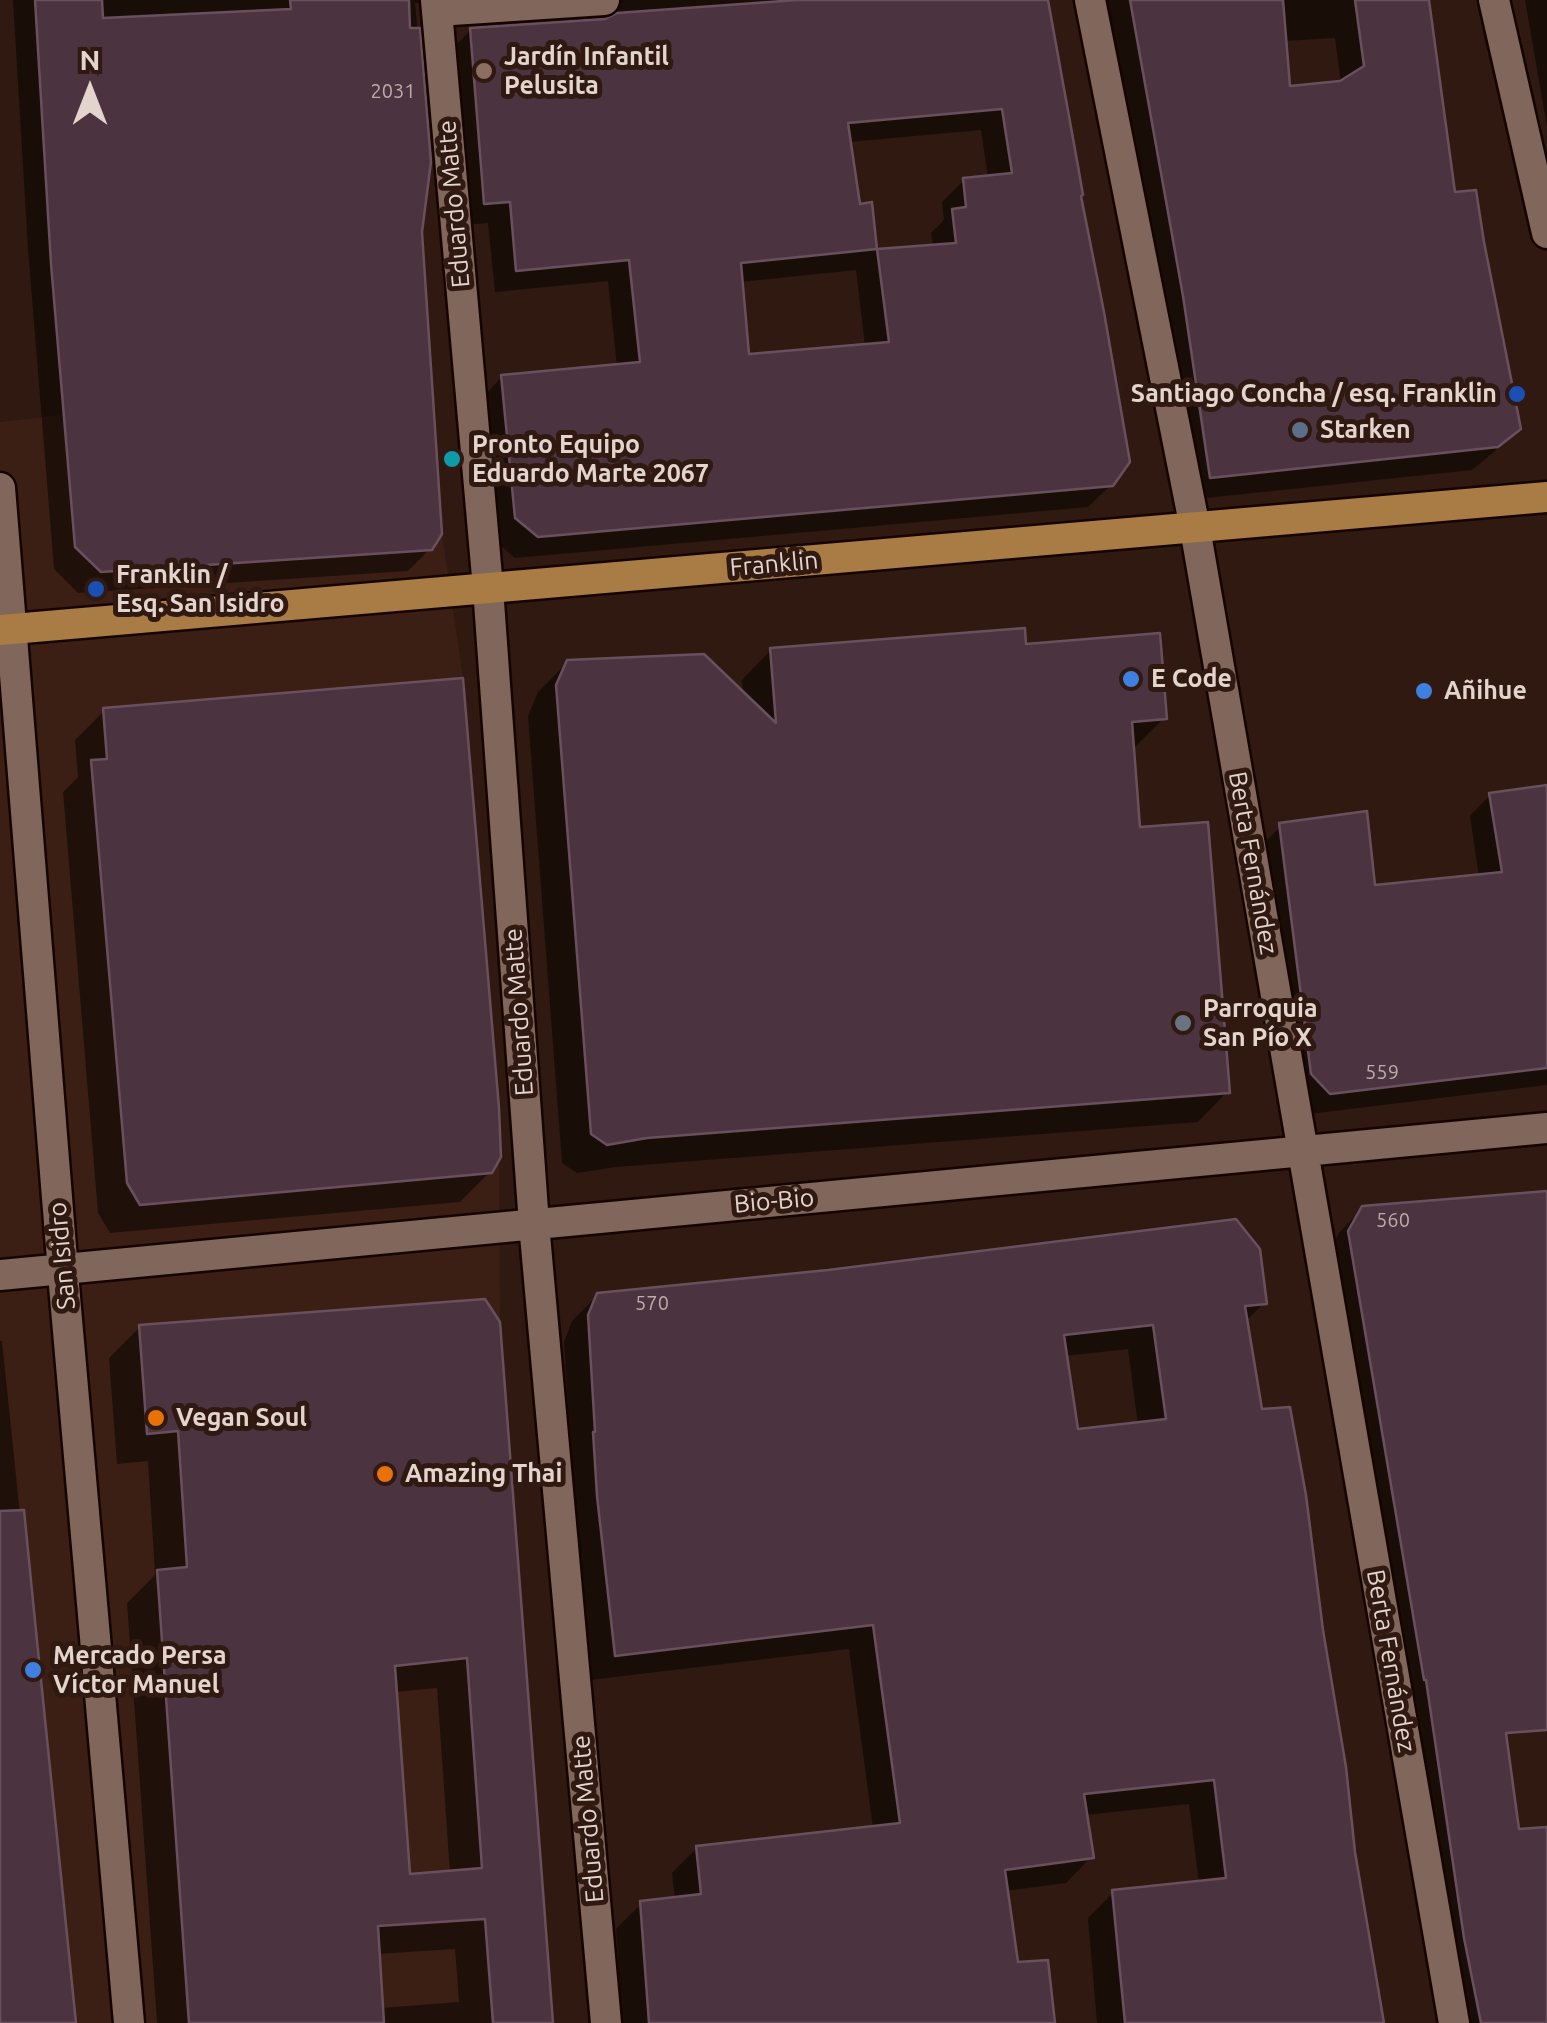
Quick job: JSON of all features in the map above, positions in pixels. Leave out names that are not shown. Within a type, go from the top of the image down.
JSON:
[{"type":"main road","name":"Franklin","points":[[6,629],[1547,497]]},
{"type":"street","points":[[436,6],[604,0]]},
{"type":"street","name":"Berta Fernández","points":[[1090,0],[1195,528],[1454,2023]]},
{"type":"street","points":[[1494,0],[1547,234]]},
{"type":"street","name":"Eduardo Matte","points":[[436,6],[488,588],[534,1224],[606,2023]]},
{"type":"street","name":"San Isidro","points":[[0,488],[6,629],[129,2023]]},
{"type":"street","name":"Bio-Bio","points":[[0,1275],[1547,1128]]},
{"type":"shaded area","points":[[430,375],[442,534],[463,678],[499,1114],[500,1322],[553,2023],[0,2023],[0,422],[62,415],[62,396]]},
{"type":"building","points":[[35,0],[102,0],[103,18],[291,9],[290,0],[409,0],[410,28],[420,28],[431,162],[422,232],[442,534],[432,550],[101,572],[75,547],[51,264]]},
{"type":"building","points":[[797,0],[1048,0],[1130,462],[1113,486],[538,537],[515,518],[501,375],[640,362],[629,260],[516,271],[510,202],[484,204],[470,28],[605,19],[617,13]],"holes":[[[1002,109],[1012,173],[963,178],[966,207],[952,209],[956,243],[877,249],[872,202],[860,204],[848,123]],[[877,249],[889,342],[749,354],[741,263]]]},
{"type":"building","points":[[1130,0],[1283,0],[1290,86],[1340,81],[1364,66],[1355,0],[1429,0],[1455,192],[1476,190],[1521,429],[1498,447],[1210,478],[1183,296]]},
{"type":"building","points":[[1025,628],[1026,644],[1160,633],[1167,719],[1132,722],[1140,827],[1208,822],[1230,1093],[647,1138],[607,1145],[591,1134],[556,685],[567,660],[704,654],[776,723],[770,648]]},
{"type":"building","points":[[463,678],[499,1108],[501,1157],[492,1173],[140,1205],[127,1183],[91,760],[107,759],[103,708]]},
{"type":"building","points":[[1547,785],[1547,1068],[1330,1094],[1311,1074],[1279,823],[1367,811],[1375,885],[1502,872],[1489,793]]},
{"type":"building","points":[[1547,1191],[1547,1730],[1506,1733],[1519,1829],[1547,1827],[1547,2023],[1481,2023],[1348,1231],[1362,1206]]},
{"type":"building","points":[[1236,1219],[1260,1249],[1267,1304],[1245,1306],[1262,1409],[1290,1407],[1384,2023],[1125,2023],[1112,1890],[1226,1878],[1214,1780],[1084,1794],[1094,1858],[1005,1870],[1018,1962],[1048,1960],[1055,2023],[649,2023],[640,1901],[701,1894],[696,1846],[900,1823],[873,1625],[615,1656],[597,1496],[588,1315],[597,1293],[828,1270]],"holes":[[[1153,1325],[1166,1419],[1078,1429],[1064,1335]]]},
{"type":"building","points":[[485,1299],[500,1322],[553,2023],[493,2023],[485,1919],[378,1926],[384,2023],[189,2023],[157,1570],[187,1567],[178,1431],[147,1434],[139,1325]],"holes":[[[467,1658],[482,1868],[410,1874],[395,1666]]]},
{"type":"building","points":[[24,1510],[76,2023],[0,2023],[0,1511]]},
{"type":"place","name":"Jardín Infantil Pelusita","points":[[484,71]]},
{"type":"place","name":"Santiago Concha / esq. Franklin","points":[[1517,394]]},
{"type":"place","name":"Starken","points":[[1300,430]]},
{"type":"place","name":"Pronto Equipo Eduardo Marte 2067","points":[[452,459]]},
{"type":"place","name":"Franklin / Esq. San Isidro","points":[[96,589]]},
{"type":"place","name":"E Code","points":[[1131,679]]},
{"type":"place","name":"Añihue","points":[[1424,691]]},
{"type":"place","name":"Parroquia San Pío X","points":[[1183,1023]]},
{"type":"place","name":"Vegan Soul","points":[[156,1418]]},
{"type":"place","name":"Amazing Thai","points":[[385,1474]]},
{"type":"place","name":"Mercado Persa Víctor Manuel","points":[[33,1670]]}]
